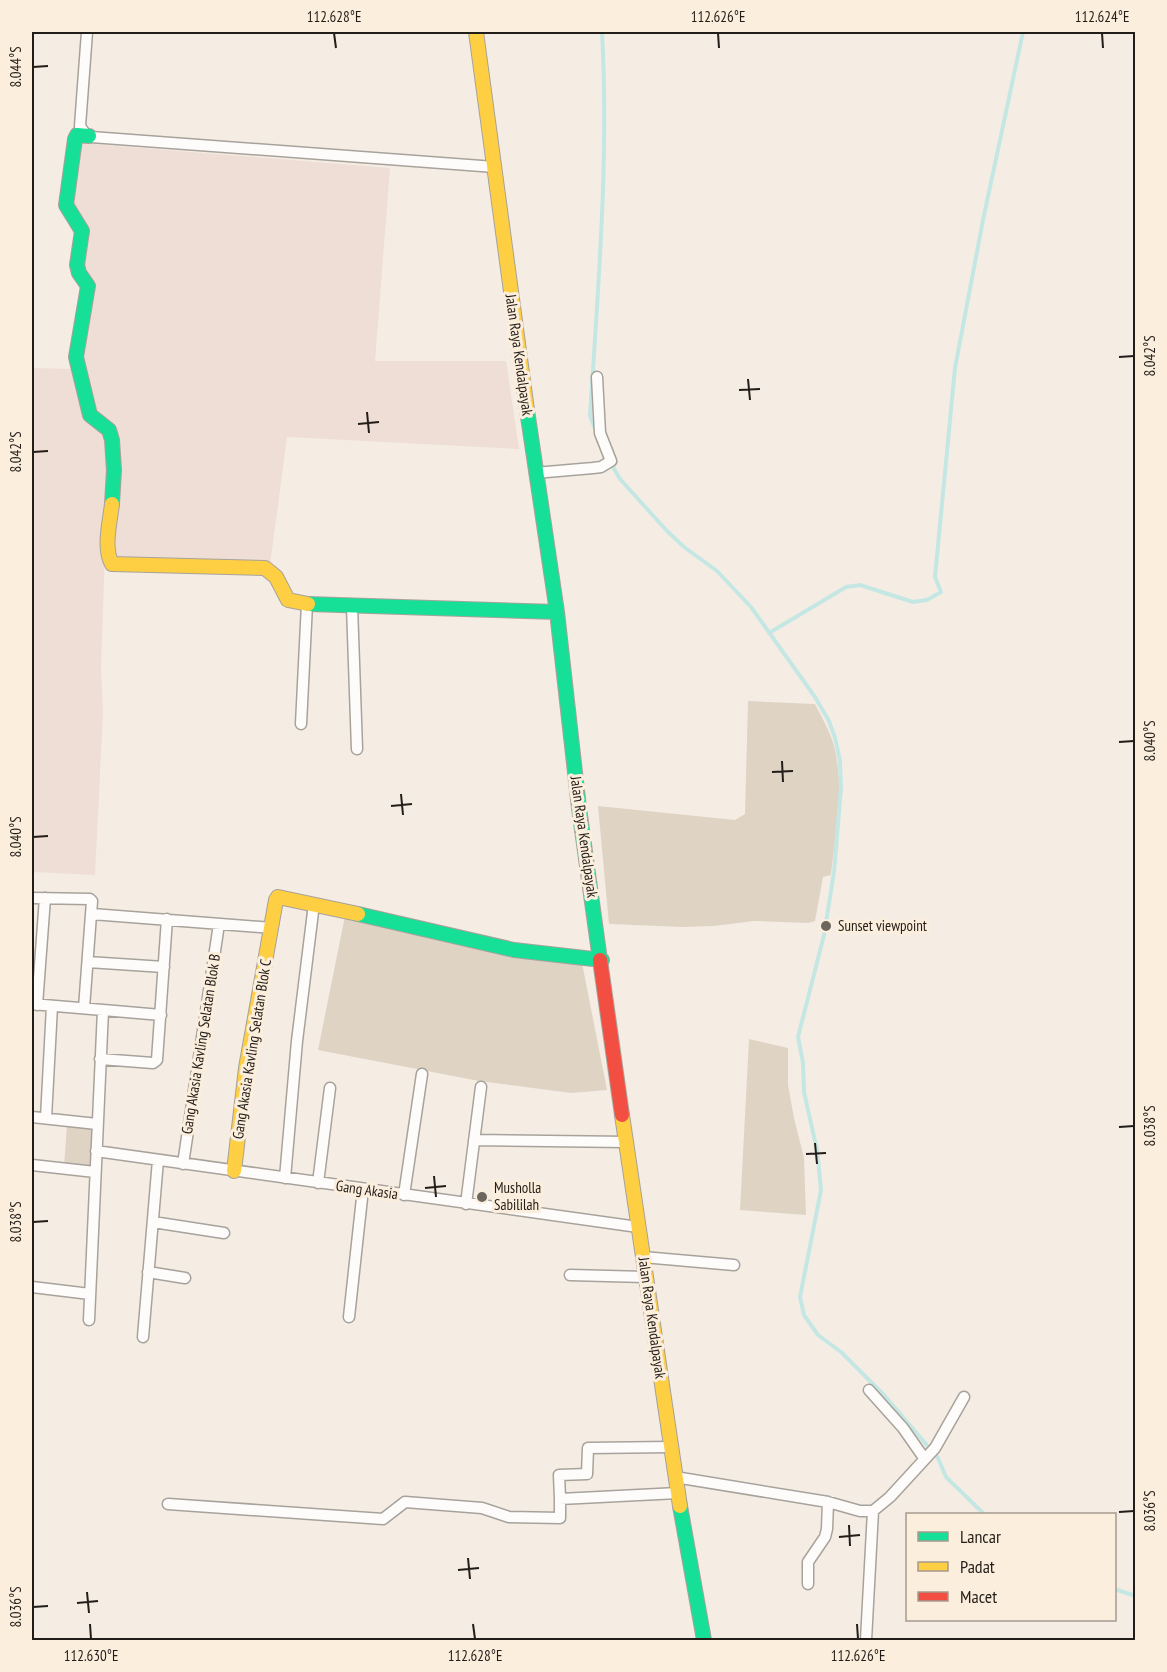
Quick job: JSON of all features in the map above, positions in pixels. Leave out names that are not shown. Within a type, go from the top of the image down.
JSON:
[{"type":"main road","name":"Jalan Raya Kendalpayak","points":[[476,32],[535,473],[557,612],[576,786],[645,1277],[675,1477],[704,1641]]},
{"type":"main road","points":[[89,136],[77,135],[75,139],[66,205],[82,231],[77,265],[79,273],[88,286],[76,357],[90,415],[105,427],[113,441],[114,461],[108,557],[112,564],[265,568],[276,574],[288,600],[308,604],[557,612]]},
{"type":"main road","name":"Gang Akasia Kavling Selatan Blok C","points":[[234,1171],[246,1068],[276,900],[278,897],[314,904]]},
{"type":"main road","points":[[314,904],[514,950],[602,960]]},
{"type":"street","points":[[87,32],[80,126],[89,136],[495,167]]},
{"type":"street","points":[[535,473],[592,468],[609,463],[600,433],[597,377]]},
{"type":"street","points":[[302,724],[308,604]]},
{"type":"street","points":[[352,606],[357,749]]},
{"type":"street","points":[[32,897],[90,899],[93,903],[84,1008]]},
{"type":"street","points":[[45,898],[34,1005],[161,1015]]},
{"type":"street","points":[[285,1178],[297,1041],[314,904]]},
{"type":"street","points":[[92,914],[272,928]]},
{"type":"street","points":[[100,1059],[156,1062],[167,919]]},
{"type":"street","name":"Gang Akasia Kavling Selatan Blok B","points":[[183,1164],[219,924]]},
{"type":"street","points":[[88,962],[164,967]]},
{"type":"street","points":[[46,1118],[52,1006]]},
{"type":"street","points":[[89,1320],[103,1010]]},
{"type":"street","points":[[405,1195],[422,1074]]},
{"type":"street","points":[[466,1204],[481,1087]]},
{"type":"street","points":[[318,1183],[330,1089]]},
{"type":"street","points":[[32,1117],[97,1124]]},
{"type":"street","points":[[474,1140],[627,1142]]},
{"type":"street","name":"Gang Akasia","points":[[96,1151],[638,1227]]},
{"type":"street","points":[[143,1337],[158,1160]]},
{"type":"street","points":[[32,1165],[95,1172]]},
{"type":"street","points":[[350,1317],[363,1189]]},
{"type":"street","points":[[153,1222],[224,1233]]},
{"type":"street","points":[[643,1257],[734,1264]]},
{"type":"street","points":[[148,1272],[185,1278]]},
{"type":"street","points":[[570,1275],[645,1277]]},
{"type":"street","points":[[32,1287],[90,1294]]},
{"type":"street","points":[[869,1390],[925,1457]]},
{"type":"street","points":[[675,1477],[828,1502],[861,1511],[873,1511],[890,1497],[935,1448],[964,1397]]},
{"type":"street","points":[[168,1504],[383,1519],[405,1502],[482,1508],[509,1517],[560,1518],[559,1475],[586,1474],[588,1448],[671,1447]]},
{"type":"street","points":[[560,1499],[678,1492]]},
{"type":"street","points":[[808,1584],[808,1562],[825,1537],[827,1529],[828,1502]]},
{"type":"street","points":[[866,1641],[873,1511]]},
{"type":"shaded area","points":[[79,143],[390,168],[375,361],[506,361],[519,449],[287,437],[270,565],[115,559],[117,457],[91,408],[82,353],[95,293],[92,278],[83,268],[70,206]]},
{"type":"shaded area","points":[[32,368],[77,369],[105,434],[108,459],[101,669],[103,712],[95,875],[32,872]]},
{"type":"shaded area","points":[[748,701],[815,704],[832,740],[839,778],[837,827],[831,875],[823,877],[815,921],[808,923],[754,921],[682,927],[609,924],[598,806],[735,820],[745,814]]},
{"type":"shaded area","points":[[345,916],[582,963],[607,1090],[571,1093],[479,1081],[318,1050]]},
{"type":"shaded area","points":[[749,1039],[788,1048],[788,1085],[804,1158],[806,1215],[740,1210]]},
{"type":"shaded area","points":[[67,1125],[92,1128],[90,1168],[64,1166]]},
{"type":"waterway","points":[[596,431],[590,416],[603,176],[602,32]]},
{"type":"waterway","points":[[769,633],[846,587],[860,585],[913,602],[927,600],[941,592],[935,577],[955,368],[983,220],[1023,32]]},
{"type":"waterway","points":[[610,462],[620,479],[667,531],[684,547],[717,571],[751,607],[815,697],[829,721],[840,761],[841,788],[834,872],[824,935],[798,1037],[803,1063],[804,1092],[817,1150],[821,1190],[800,1297],[804,1315],[818,1335],[841,1352],[884,1395],[938,1458],[946,1477],[983,1513]]},
{"type":"waterway","points":[[1116,1590],[1136,1596]]},
{"type":"traffic: fast","points":[[89,136],[77,135],[75,139],[66,205],[82,231],[77,265],[79,273],[88,286],[76,357],[90,415],[109,430],[112,440],[114,470],[112,504]]},
{"type":"traffic: fast","points":[[527,410],[557,612],[579,808],[600,960]]},
{"type":"traffic: fast","points":[[308,604],[557,612]]},
{"type":"traffic: fast","points":[[358,914],[514,950],[602,960]]},
{"type":"traffic: fast","points":[[680,1506],[704,1640]]},
{"type":"traffic: slow","points":[[476,32],[527,410]]},
{"type":"traffic: slow","points":[[112,504],[108,543],[109,558],[112,564],[265,568],[276,577],[288,600],[308,604]]},
{"type":"traffic: slow","points":[[234,1171],[246,1068],[276,900],[278,897],[358,914]]},
{"type":"traffic: slow","points":[[622,1115],[680,1506]]},
{"type":"traffic: jam","points":[[600,960],[622,1115]]},
{"type":"place","name":"Sunset viewpoint","points":[[826,926]]},
{"type":"place","name":"Musholla Sabililah","points":[[482,1197]]}]
